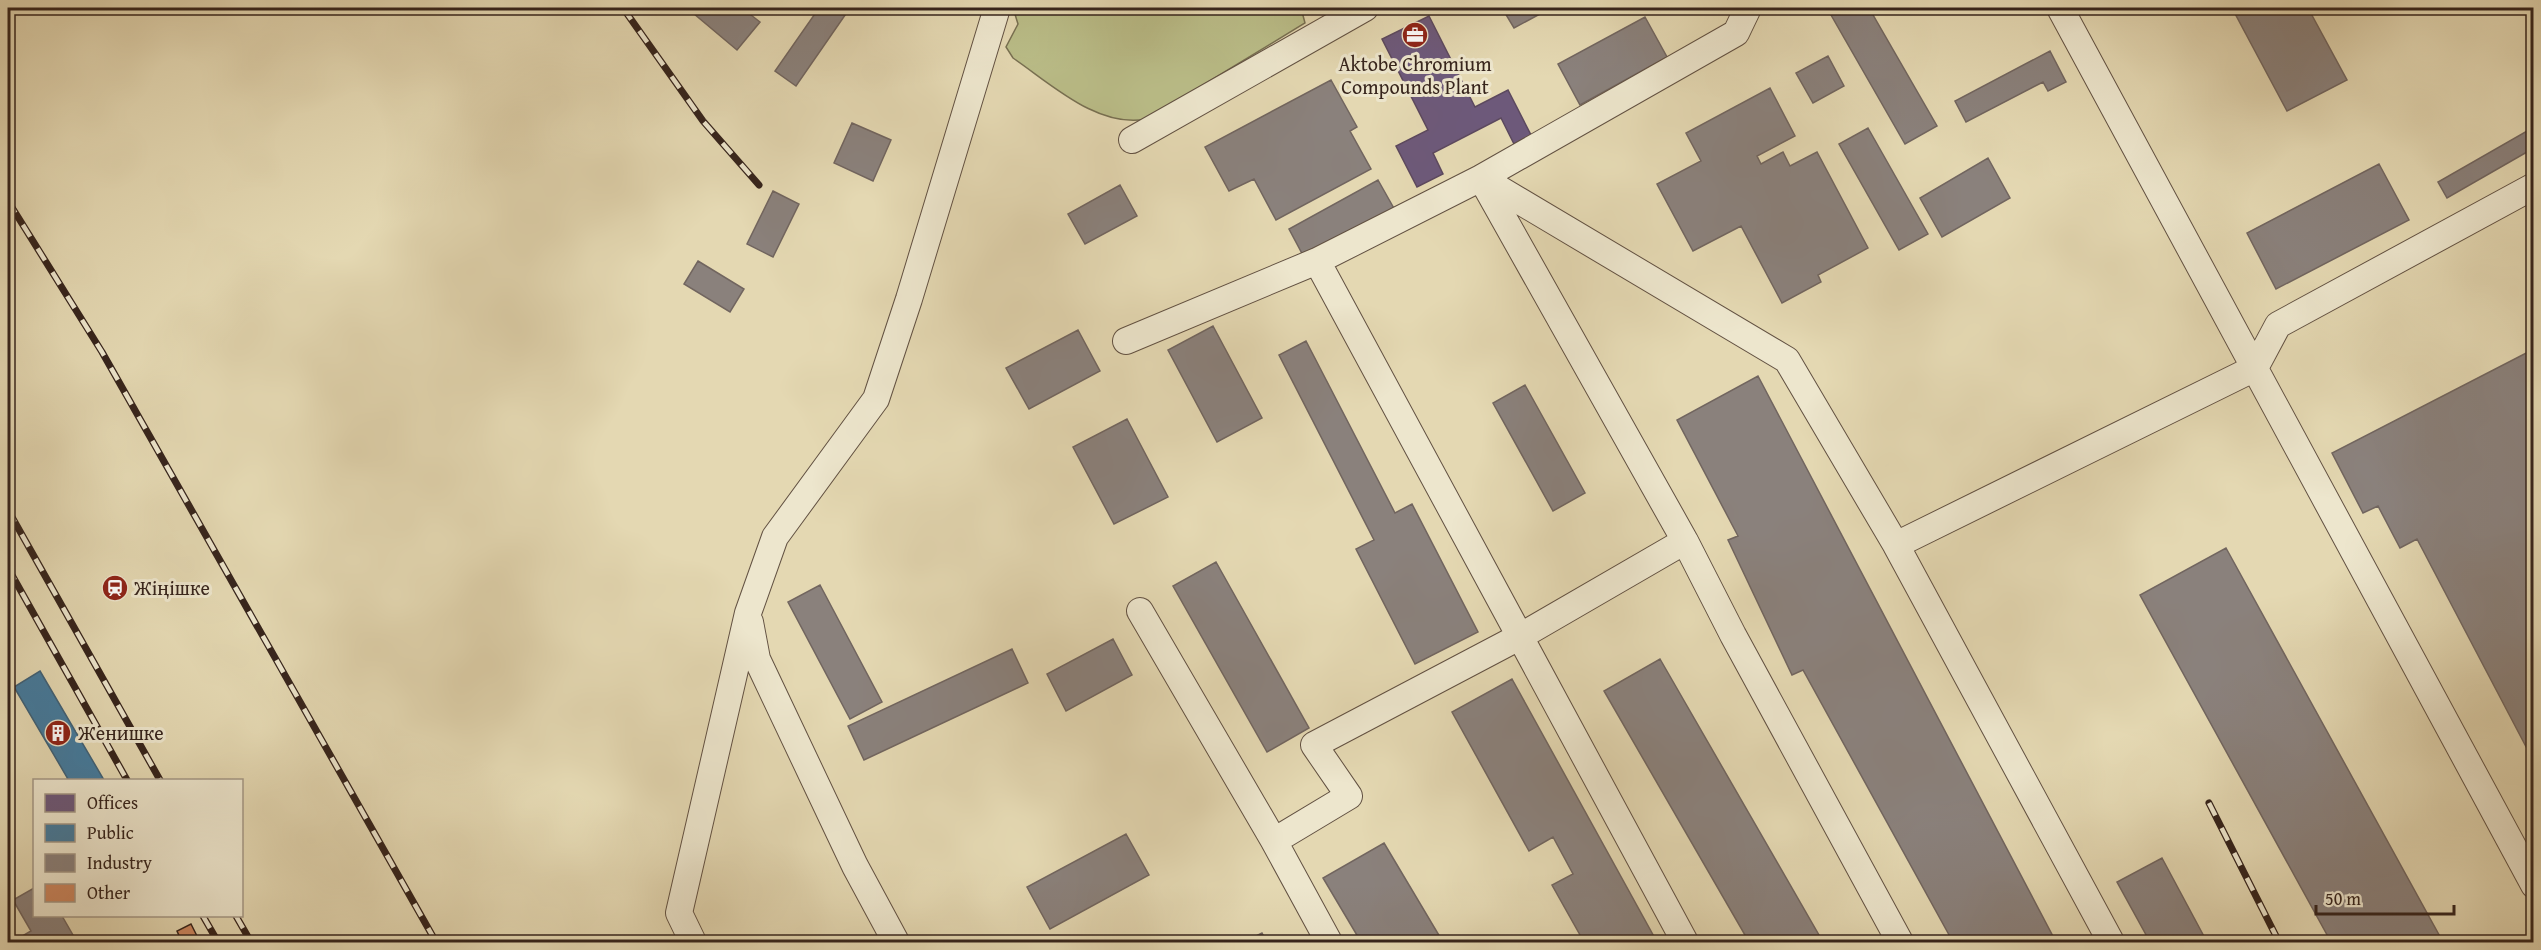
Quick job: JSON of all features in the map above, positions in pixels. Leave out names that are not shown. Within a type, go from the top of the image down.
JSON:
[{"type":"street","points":[[693,942],[680,913],[748,613],[775,537],[876,399],[909,299],[997,8]]},
{"type":"street","points":[[1132,140],[1324,18],[1365,8]]},
{"type":"street","points":[[1126,341],[1317,261],[1481,178],[1736,33],[1748,8]]},
{"type":"street","points":[[2060,8],[2534,885]]},
{"type":"street","points":[[1481,178],[1685,541],[1733,635],[1900,942]]},
{"type":"street","points":[[1481,178],[1787,360],[1896,545],[2111,942]]},
{"type":"street","points":[[1896,545],[2255,368],[2278,326],[2534,186]]},
{"type":"street","points":[[1317,261],[1685,942]]},
{"type":"street","points":[[1274,841],[1349,795],[1314,745],[1521,636],[1685,541]]},
{"type":"street","points":[[1140,611],[1274,841],[1329,942]]},
{"type":"street","points":[[748,613],[757,658],[855,866],[896,942]]},
{"type":"green space","points":[[1016,8],[1301,8],[1305,23],[1147,119],[1129,120],[1093,111],[1075,102],[1013,58],[1006,47],[1018,24],[1014,11]]},
{"type":"building: Offices","points":[[1429,16],[1475,107],[1508,90],[1531,135],[1514,144],[1501,118],[1433,153],[1443,174],[1417,187],[1396,146],[1428,130],[1382,39]]},
{"type":"building: Public","name":"Женишке","points":[[40,671],[103,779],[68,779],[14,687]]},
{"type":"building: Industry","points":[[687,8],[742,8],[760,22],[737,50]]},
{"type":"building: Industry","points":[[819,8],[850,8],[796,86],[775,71]]},
{"type":"building: Industry","points":[[1502,8],[1551,8],[1514,28]]},
{"type":"building: Industry","points":[[1827,8],[1869,8],[1937,126],[1905,144]]},
{"type":"building: Industry","points":[[2232,8],[2308,8],[2347,80],[2287,111]]},
{"type":"building: Industry","points":[[1645,17],[1667,57],[1580,105],[1558,64]]},
{"type":"building: Industry","points":[[2050,51],[2066,82],[2048,91],[2043,82],[1966,122],[1955,101]]},
{"type":"building: Industry","points":[[1828,56],[1844,86],[1813,103],[1796,73]]},
{"type":"building: Industry","points":[[1331,80],[1357,127],[1350,131],[1371,169],[1276,220],[1254,179],[1229,191],[1205,147]]},
{"type":"building: Industry","points":[[1770,88],[1795,136],[1757,156],[1761,164],[1783,152],[1790,166],[1817,152],[1868,248],[1818,275],[1821,282],[1782,303],[1741,226],[1693,251],[1657,184],[1701,161],[1686,133]]},
{"type":"building: Industry","points":[[852,123],[891,140],[873,181],[834,163]]},
{"type":"building: Industry","points":[[2534,127],[2534,148],[2447,198],[2438,182]]},
{"type":"building: Industry","points":[[1868,128],[1928,234],[1899,250],[1839,144]]},
{"type":"building: Industry","points":[[1988,158],[2010,198],[1942,237],[1920,198]]},
{"type":"building: Industry","points":[[2379,164],[2409,220],[2276,289],[2247,233]]},
{"type":"building: Industry","points":[[1378,180],[1396,212],[1306,261],[1289,229]]},
{"type":"building: Industry","points":[[1120,185],[1137,216],[1085,244],[1068,214]]},
{"type":"building: Industry","points":[[773,191],[799,204],[773,257],[747,244]]},
{"type":"building: Industry","points":[[698,261],[744,289],[730,312],[684,284]]},
{"type":"building: Industry","points":[[1213,326],[1262,418],[1217,442],[1168,350]]},
{"type":"building: Industry","points":[[1078,330],[1100,371],[1029,409],[1006,368]]},
{"type":"building: Industry","points":[[1306,341],[1395,513],[1412,504],[1478,632],[1415,664],[1356,549],[1374,540],[1279,355]]},
{"type":"building: Industry","points":[[2534,349],[2534,762],[2417,539],[2400,548],[2378,506],[2363,513],[2332,453]]},
{"type":"building: Industry","points":[[1758,376],[2056,942],[1953,942],[1803,670],[1792,675],[1728,540],[1738,536],[1677,420]]},
{"type":"building: Industry","points":[[1525,385],[1585,493],[1553,511],[1493,403]]},
{"type":"building: Industry","points":[[1127,419],[1168,497],[1114,524],[1073,447]]},
{"type":"building: Industry","points":[[2226,548],[2443,942],[2331,942],[2140,595]]},
{"type":"building: Industry","points":[[1216,562],[1309,728],[1267,752],[1173,586]]},
{"type":"building: Industry","points":[[820,585],[882,702],[850,719],[788,602]]},
{"type":"building: Industry","points":[[1113,639],[1132,675],[1066,711],[1047,674]]},
{"type":"building: Industry","points":[[1012,649],[1028,683],[864,760],[848,726]]},
{"type":"building: Industry","points":[[1660,659],[1823,942],[1749,942],[1604,691]]},
{"type":"building: Industry","points":[[1512,679],[1657,942],[1584,942],[1552,885],[1573,874],[1553,837],[1529,851],[1452,712]]},
{"type":"building: Industry","points":[[1126,834],[1149,875],[1050,929],[1027,887]]},
{"type":"building: Industry","points":[[1384,843],[1443,942],[1361,942],[1323,878]]},
{"type":"building: Industry","points":[[2162,858],[2207,942],[2150,942],[2117,882]]},
{"type":"building: Industry","points":[[33,889],[33,917],[63,917],[77,942],[12,942],[31,931],[13,900]]},
{"type":"building: Industry","points":[[1262,933],[1267,942],[1244,942]]},
{"type":"building: Other","points":[[191,924],[200,942],[182,942],[177,931]]},
{"type":"railway","points":[[623,8],[703,121],[759,185]]},
{"type":"railway","points":[[8,201],[102,352],[436,942]]},
{"type":"railway","points":[[8,510],[159,779]]},
{"type":"railway","points":[[8,568],[126,779]]},
{"type":"railway","points":[[2209,803],[2279,942]]},
{"type":"railway","points":[[204,917],[218,942]]},
{"type":"railway","points":[[237,917],[251,942]]},
{"type":"place","name":"Aktobe Chromium Compounds Plant","points":[[1415,35]]},
{"type":"place","name":"Жіңішке","points":[[115,588]]},
{"type":"place","name":"Женишке","points":[[58,733]]}]
